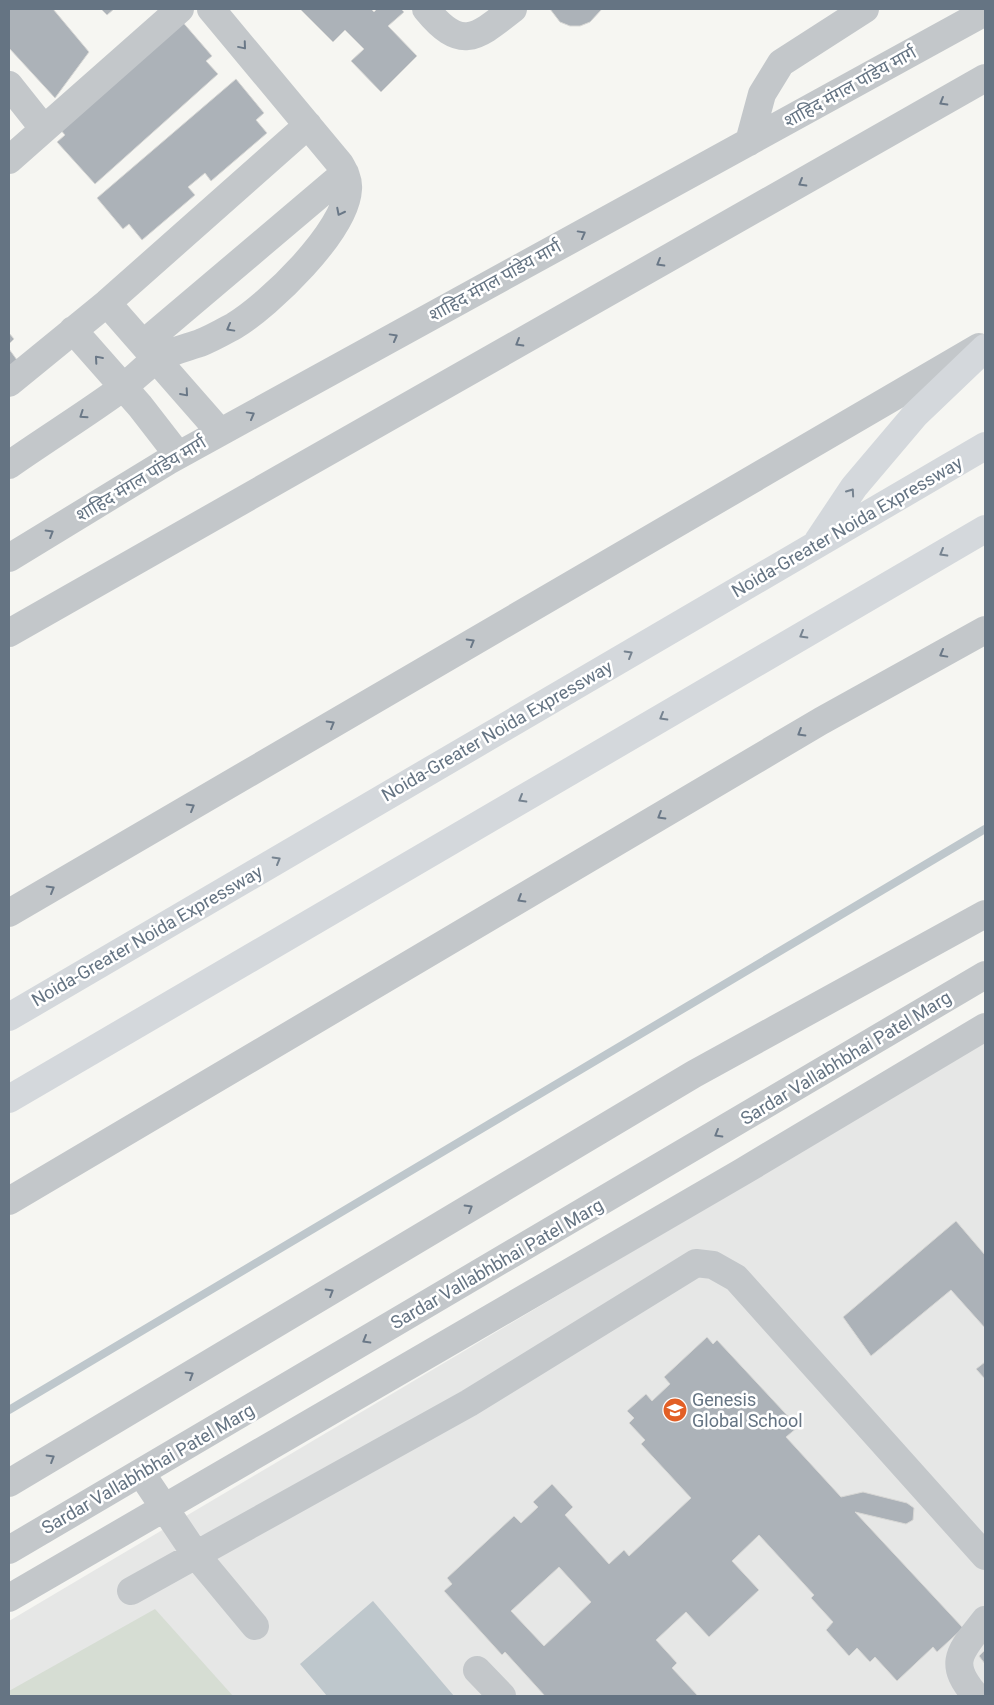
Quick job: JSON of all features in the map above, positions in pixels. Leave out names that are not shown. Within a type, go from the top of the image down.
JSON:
[{"type":"highway","points":[[814,546],[854,487],[915,416],[985,348]]},
{"type":"highway","name":"Noida-Greater Noida Expressway","points":[[9,1017],[985,446]]},
{"type":"highway","points":[[9,1099],[985,529]]},
{"type":"street","points":[[9,160],[180,9]]},
{"type":"street","points":[[149,352],[172,351],[202,342],[234,326],[261,307],[299,272],[319,246],[345,202],[348,188],[345,173],[308,125],[211,9]]},
{"type":"street","points":[[426,9],[437,23],[453,34],[469,38],[483,32],[513,9]]},
{"type":"street","points":[[749,142],[762,94],[781,63],[865,9]]},
{"type":"street","name":"शाहिद मंगल पांडेय मार्ग","points":[[9,558],[220,432],[985,12]]},
{"type":"street","points":[[9,633],[985,78]]},
{"type":"street","points":[[9,85],[44,129]]},
{"type":"street","points":[[9,382],[107,303],[308,125]]},
{"type":"street","points":[[9,465],[123,387],[149,352],[345,173]]},
{"type":"street","points":[[107,303],[220,432]]},
{"type":"street","points":[[73,330],[123,387],[178,456]]},
{"type":"street","points":[[9,913],[985,343]]},
{"type":"street","points":[[9,1201],[821,721],[985,630]]},
{"type":"street","points":[[9,1483],[694,1074],[985,914]]},
{"type":"street","name":"Sardar Vallabhbhai Patel Marg","points":[[9,1550],[985,975]]},
{"type":"street","points":[[9,1598],[742,1172],[985,1028]]},
{"type":"street","points":[[131,1591],[469,1403],[696,1263],[713,1265],[736,1278],[985,1556]]},
{"type":"street","points":[[141,1473],[196,1555],[255,1626]]},
{"type":"street","points":[[976,1696],[962,1680],[958,1667],[966,1646],[985,1620]]},
{"type":"street","points":[[477,1670],[502,1696]]},
{"type":"shaded area","name":"Genesis Global School","points":[[985,1042],[985,1696],[9,1696],[9,1621]]},
{"type":"shaded area","points":[[373,1601],[454,1696],[327,1696],[300,1664]]},
{"type":"shaded area","points":[[155,1609],[233,1696],[9,1696],[9,1691]]},
{"type":"building","points":[[9,9],[53,9],[89,52],[55,98],[9,48]]},
{"type":"building","points":[[101,9],[114,9],[107,15]]},
{"type":"building","points":[[300,9],[371,9],[374,12],[377,9],[401,9],[404,12],[388,26],[417,56],[381,92],[351,61],[364,49],[345,30],[333,42]]},
{"type":"building","points":[[550,9],[602,9],[590,22],[580,26],[570,26],[560,22]]},
{"type":"building","points":[[180,19],[212,56],[206,61],[218,74],[95,184],[57,142],[65,135],[59,128]]},
{"type":"building","points":[[236,79],[264,113],[256,120],[267,133],[211,181],[205,173],[188,187],[195,195],[142,240],[129,224],[123,229],[97,198]]},
{"type":"building","points":[[9,333],[14,339],[9,344]]},
{"type":"building","points":[[9,349],[17,360],[9,367]]},
{"type":"building","points":[[956,1221],[985,1255],[985,1328],[951,1290],[871,1356],[843,1317]]},
{"type":"building","points":[[707,1337],[713,1344],[717,1340],[798,1427],[786,1437],[841,1497],[863,1492],[907,1503],[914,1508],[913,1520],[906,1524],[855,1512],[963,1628],[937,1652],[933,1647],[897,1681],[875,1657],[870,1662],[857,1648],[849,1656],[826,1630],[833,1622],[811,1598],[814,1595],[759,1535],[732,1561],[759,1590],[709,1637],[686,1612],[656,1640],[677,1663],[672,1668],[698,1696],[545,1696],[505,1652],[502,1655],[444,1591],[452,1584],[447,1578],[514,1516],[521,1523],[538,1507],[533,1502],[552,1484],[573,1507],[565,1515],[609,1564],[624,1550],[629,1556],[691,1498],[641,1444],[645,1440],[629,1423],[634,1418],[627,1411],[646,1394],[652,1401],[670,1384],[664,1377]],"holes":[[[559,1567],[591,1602],[544,1646],[511,1611]]]},
{"type":"building","points":[[985,1362],[985,1379],[976,1369]]},
{"type":"building","points":[[985,1650],[985,1664],[979,1656]]},
{"type":"waterway","points":[[9,1410],[985,829]]},
{"type":"place","name":"Genesis Global School","points":[[675,1410]]}]
